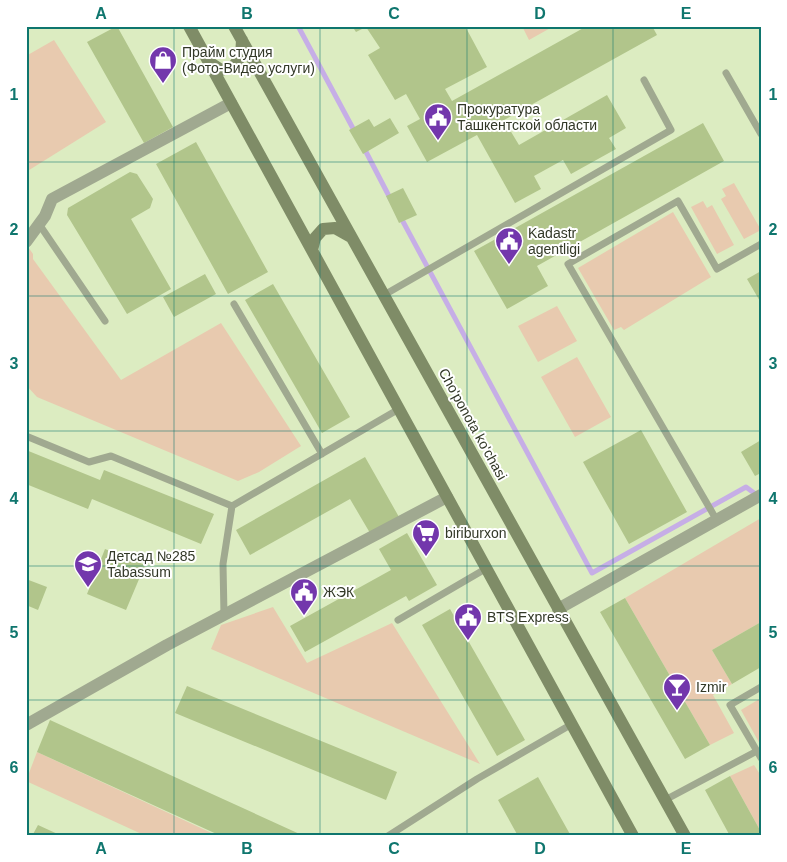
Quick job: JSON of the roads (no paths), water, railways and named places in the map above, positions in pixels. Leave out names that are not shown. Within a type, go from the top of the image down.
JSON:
[{"type":"main road","points":[[189,26],[633,836]]},
{"type":"main road","name":"Cho'ponota ko'chasi","points":[[234,26],[685,836]]},
{"type":"main road","points":[[208,60],[221,70],[234,68],[241,56],[242,40]]},
{"type":"main road","points":[[312,250],[315,238],[323,229],[335,228],[353,239]]},
{"type":"street","points":[[26,242],[45,216],[52,198],[231,102]]},
{"type":"street","points":[[558,609],[714,516],[761,495]]},
{"type":"street","points":[[26,725],[224,615],[447,497]]},
{"type":"lane","points":[[726,73],[761,134]]},
{"type":"lane","points":[[384,295],[671,130],[644,80]]},
{"type":"lane","points":[[714,516],[568,264],[678,201],[718,269],[761,244]]},
{"type":"lane","points":[[39,224],[105,321]]},
{"type":"lane","points":[[234,304],[322,454]]},
{"type":"lane","points":[[232,506],[399,409]]},
{"type":"lane","points":[[26,436],[89,462],[111,456],[232,506]]},
{"type":"lane","points":[[224,615],[223,564],[232,506]]},
{"type":"lane","points":[[398,620],[487,568]]},
{"type":"lane","points":[[761,687],[730,705],[761,758]]},
{"type":"lane","points":[[388,836],[477,779],[572,724]]},
{"type":"lane","points":[[665,800],[757,751]]},
{"type":"waterway","points":[[298,26],[356,134]]},
{"type":"waterway","points":[[364,148],[391,200]]},
{"type":"waterway","points":[[400,216],[592,573],[746,487],[758,496]]},
{"type":"place","name":"Прайм студия (Фото-Видео услуги)","points":[[163,84]]},
{"type":"place","name":"Прокуратура Ташкентской области","points":[[438,141]]},
{"type":"place","name":"Kadastr agentligi","points":[[509,265]]},
{"type":"place","name":"biriburxon","points":[[426,557]]},
{"type":"place","name":"Детсад №285 Tabassum","points":[[88,588]]},
{"type":"place","name":"ЖЭК","points":[[304,616]]},
{"type":"place","name":"BTS Express","points":[[468,641]]},
{"type":"place","name":"Izmir","points":[[677,711]]}]
